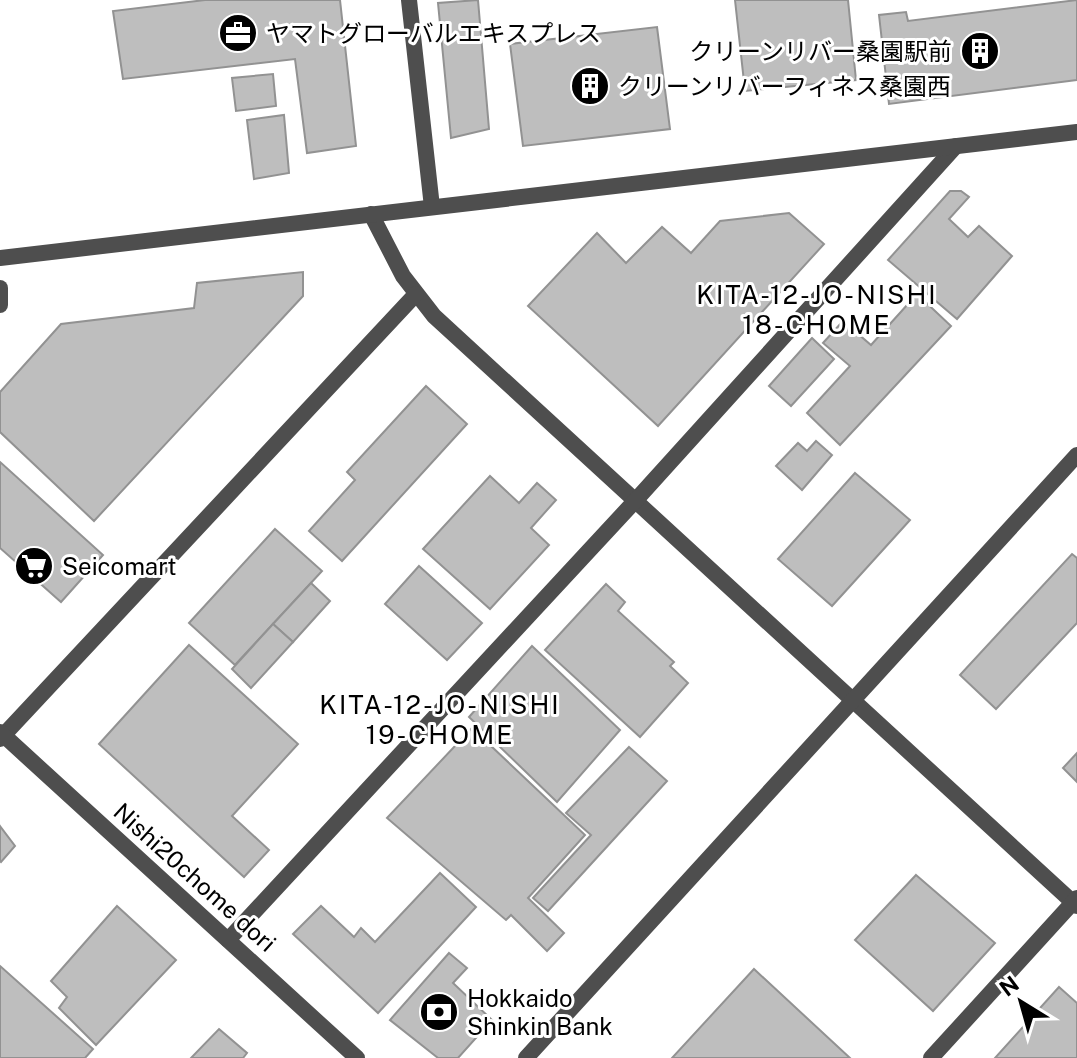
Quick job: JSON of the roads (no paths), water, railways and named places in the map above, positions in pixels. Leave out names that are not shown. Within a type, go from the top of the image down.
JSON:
[{"type":"street","points":[[409,0],[432,207]]},
{"type":"street","points":[[0,258],[1077,132]]},
{"type":"street","points":[[228,940],[635,501],[956,146]]},
{"type":"street","points":[[371,214],[416,294],[434,316],[852,703],[1076,902],[931,1058]]},
{"type":"street","points":[[0,288],[0,305]]},
{"type":"street","points":[[1,735],[416,294]]},
{"type":"street","points":[[526,1058],[1077,455]]},
{"type":"street","name":"Nishi20chome dori","points":[[1,735],[357,1058]]},
{"type":"place","name":"ヤマトグローバルエキスプレス","points":[[238,33]]},
{"type":"place","name":"クリーンリバー桑園駅前","points":[[980,51]]},
{"type":"place","name":"クリーンリバーフィネス桑園西","points":[[590,86]]},
{"type":"place","name":"Seicomart","points":[[34,566]]},
{"type":"place","name":"Hokkaido Shinkin Bank","points":[[439,1012]]},
{"type":"district","name":"KITA-12-JO-NISHI 18-CHOME","points":[[817,309]]},
{"type":"district","name":"KITA-12-JO-NISHI 19-CHOME","points":[[440,719]]}]
